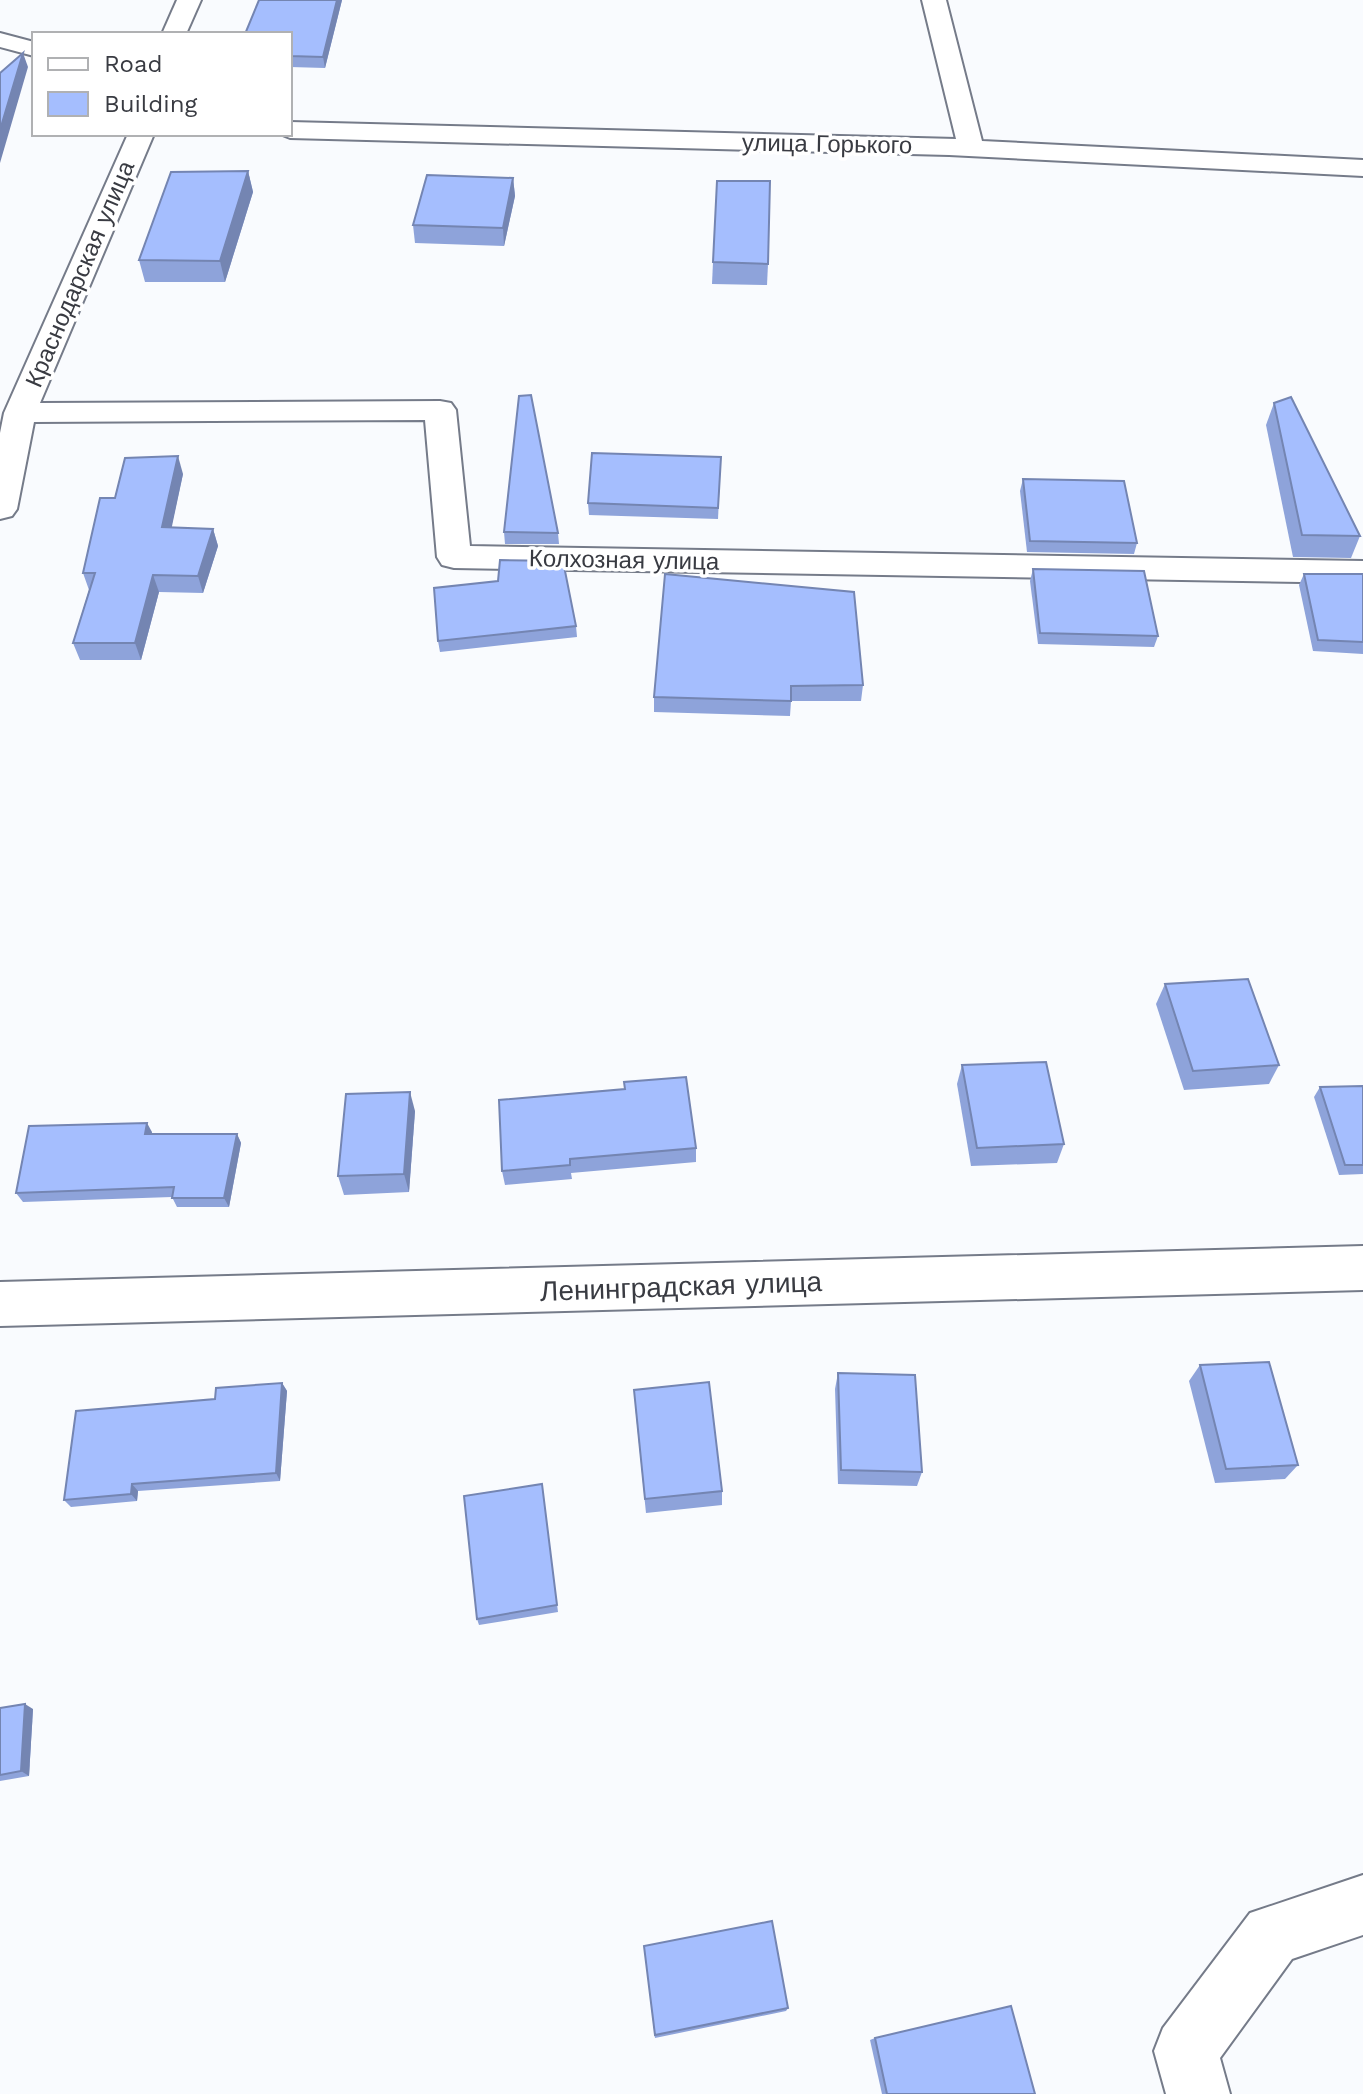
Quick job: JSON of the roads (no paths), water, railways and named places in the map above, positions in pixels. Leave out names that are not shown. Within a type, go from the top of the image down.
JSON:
[{"type":"street","points":[[175,32],[189,0]]},
{"type":"street","points":[[934,0],[971,148]]},
{"type":"street","points":[[0,40],[32,48]]},
{"type":"street","name":"улица Горького","points":[[292,130],[971,148],[1363,168]]},
{"type":"street","name":"Краснодарская улица","points":[[0,509],[20,413],[140,136]]},
{"type":"street","name":"Колхозная улица","points":[[20,413],[440,410],[454,557],[1363,572]]},
{"type":"street","name":"Ленинградская улица","points":[[0,1304],[1363,1269]]},
{"type":"street","points":[[1198,2094],[1186,2051],[1272,1935],[1363,1905]]}]
